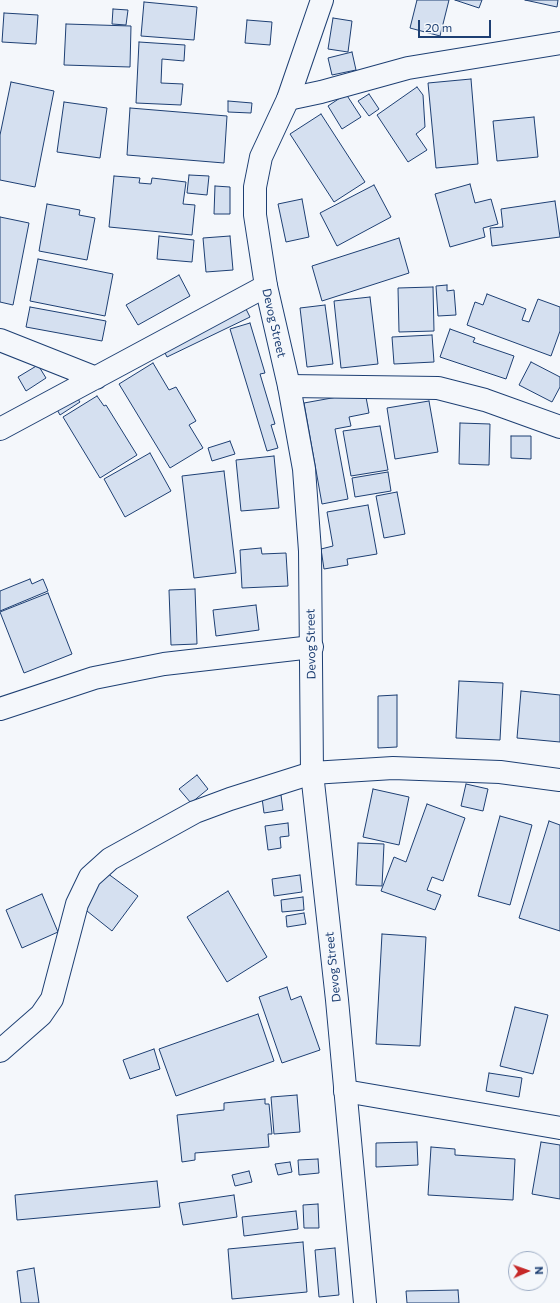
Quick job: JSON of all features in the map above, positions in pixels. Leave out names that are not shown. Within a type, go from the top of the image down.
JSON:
[{"type":"street","name":"Devog Street","points":[[322,0],[288,99],[261,157],[255,187],[255,215],[266,286],[289,386],[304,468],[310,551],[312,773],[365,1303]]},
{"type":"street","points":[[288,99],[321,92],[408,68],[560,43]]},
{"type":"street","points":[[0,429],[266,286]]},
{"type":"street","points":[[0,340],[96,378]]},
{"type":"street","points":[[289,386],[438,388],[485,400],[560,427]]},
{"type":"street","points":[[0,709],[94,678],[164,664],[312,647]]},
{"type":"street","points":[[0,1051],[41,1015],[52,999],[78,904],[90,877],[110,859],[195,812],[312,773],[393,768],[500,772],[560,780]]},
{"type":"street","points":[[345,1091],[560,1128]]},
{"type":"building","points":[[417,0],[449,0],[440,36],[410,28]]},
{"type":"building","points":[[455,0],[482,0],[479,8]]},
{"type":"building","points":[[525,0],[558,0],[557,7]]},
{"type":"building","points":[[144,2],[197,7],[194,40],[141,36]]},
{"type":"building","points":[[113,9],[128,10],[126,25],[112,24]]},
{"type":"building","points":[[4,13],[38,15],[36,44],[2,42]]},
{"type":"building","points":[[333,18],[352,21],[348,52],[328,49]]},
{"type":"building","points":[[247,20],[272,22],[270,45],[245,43]]},
{"type":"building","points":[[66,24],[131,26],[130,67],[64,65]]},
{"type":"building","points":[[139,42],[185,45],[184,61],[162,59],[161,83],[183,84],[181,105],[136,103]]},
{"type":"building","points":[[352,52],[356,70],[332,75],[328,58]]},
{"type":"building","points":[[471,79],[478,164],[436,168],[428,83]]},
{"type":"building","points":[[11,82],[54,91],[35,187],[0,180],[0,135]]},
{"type":"building","points":[[417,87],[423,95],[425,127],[416,134],[427,150],[408,162],[377,115]]},
{"type":"building","points":[[346,94],[361,117],[342,129],[328,106]]},
{"type":"building","points":[[369,94],[379,109],[369,116],[358,101]]},
{"type":"building","points":[[228,101],[252,103],[251,113],[228,112]]},
{"type":"building","points":[[64,102],[107,108],[100,158],[57,152]]},
{"type":"building","points":[[130,108],[227,116],[224,163],[127,155]]},
{"type":"building","points":[[321,114],[365,182],[334,202],[290,134]]},
{"type":"building","points":[[534,117],[538,157],[497,161],[493,121]]},
{"type":"building","points":[[189,175],[209,176],[207,195],[187,193]]},
{"type":"building","points":[[114,176],[140,178],[139,183],[151,184],[152,178],[186,182],[183,204],[195,205],[192,235],[109,227]]},
{"type":"building","points":[[470,184],[475,203],[491,199],[498,224],[483,228],[485,237],[450,247],[435,194]]},
{"type":"building","points":[[374,185],[391,217],[337,246],[320,213]]},
{"type":"building","points":[[215,186],[230,187],[230,214],[214,214]]},
{"type":"building","points":[[302,199],[309,237],[286,242],[278,204]]},
{"type":"building","points":[[555,201],[560,237],[492,246],[490,228],[503,227],[501,209]]},
{"type":"building","points":[[47,204],[80,210],[79,215],[95,218],[87,260],[39,251]]},
{"type":"building","points":[[0,217],[29,223],[13,305],[0,302]]},
{"type":"building","points":[[159,236],[194,240],[192,262],[157,259]]},
{"type":"building","points":[[230,236],[233,270],[206,272],[203,238]]},
{"type":"building","points":[[399,238],[409,273],[322,301],[312,266]]},
{"type":"building","points":[[38,259],[113,274],[105,316],[30,301]]},
{"type":"building","points":[[179,275],[190,296],[138,325],[126,305]]},
{"type":"building","points":[[447,285],[447,291],[454,290],[456,315],[438,316],[436,286]]},
{"type":"building","points":[[433,287],[434,331],[399,332],[398,288]]},
{"type":"building","points":[[487,294],[526,309],[522,320],[529,322],[538,299],[560,307],[560,331],[551,356],[467,325],[475,302],[483,305]]},
{"type":"building","points":[[370,297],[378,364],[341,368],[334,301]]},
{"type":"building","points":[[244,305],[250,317],[167,357],[161,345]]},
{"type":"building","points":[[325,305],[333,364],[307,367],[300,308]]},
{"type":"building","points":[[30,307],[106,321],[102,341],[26,327]]},
{"type":"building","points":[[250,323],[265,373],[260,374],[275,424],[271,425],[278,448],[267,451],[230,329]]},
{"type":"building","points":[[450,329],[475,338],[473,342],[514,356],[506,379],[440,357]]},
{"type":"building","points":[[432,335],[434,362],[394,364],[392,337]]},
{"type":"building","points":[[531,362],[560,377],[560,387],[552,402],[519,385]]},
{"type":"building","points":[[153,363],[169,390],[176,387],[196,421],[189,425],[203,448],[170,468],[119,384]]},
{"type":"building","points":[[38,365],[46,378],[26,391],[18,377]]},
{"type":"building","points":[[73,392],[80,402],[60,415],[54,404]]},
{"type":"building","points":[[365,392],[369,413],[349,417],[351,426],[335,429],[348,499],[322,504],[304,403]]},
{"type":"building","points":[[97,396],[104,406],[106,405],[137,455],[100,478],[63,417]]},
{"type":"building","points":[[429,401],[438,452],[395,459],[387,408]]},
{"type":"building","points":[[460,423],[490,424],[489,465],[459,464]]},
{"type":"building","points":[[380,426],[388,470],[351,476],[343,431]]},
{"type":"building","points":[[511,436],[531,436],[531,459],[511,458]]},
{"type":"building","points":[[230,441],[235,454],[212,461],[208,448]]},
{"type":"building","points":[[150,453],[171,491],[125,517],[104,479]]},
{"type":"building","points":[[274,456],[279,508],[241,511],[236,460]]},
{"type":"building","points":[[224,471],[236,573],[194,578],[182,476]]},
{"type":"building","points":[[388,472],[391,491],[355,497],[352,478]]},
{"type":"building","points":[[397,492],[405,534],[384,538],[376,496]]},
{"type":"building","points":[[368,505],[377,554],[347,559],[348,565],[324,569],[321,549],[333,546],[327,512]]},
{"type":"building","points":[[261,548],[262,554],[286,553],[288,586],[242,588],[240,550]]},
{"type":"building","points":[[30,579],[32,584],[43,579],[48,591],[0,611],[0,591]]},
{"type":"building","points":[[195,589],[197,644],[171,645],[169,590]]},
{"type":"building","points":[[48,593],[72,654],[24,673],[0,612]]},
{"type":"building","points":[[256,605],[259,630],[216,636],[213,610]]},
{"type":"building","points":[[459,681],[503,683],[500,740],[456,738]]},
{"type":"building","points":[[521,691],[560,695],[560,742],[517,738]]},
{"type":"building","points":[[397,695],[397,747],[378,748],[378,696]]},
{"type":"building","points":[[197,775],[208,789],[191,803],[179,789]]},
{"type":"building","points":[[466,784],[488,789],[483,811],[461,806]]},
{"type":"building","points":[[373,789],[409,797],[399,845],[363,837]]},
{"type":"building","points":[[281,795],[283,810],[264,813],[262,798]]},
{"type":"building","points":[[427,804],[465,818],[443,881],[432,877],[427,890],[441,895],[435,910],[381,891],[394,857],[406,862]]},
{"type":"building","points":[[500,816],[532,825],[510,905],[478,896]]},
{"type":"building","points":[[549,821],[560,825],[560,931],[519,918]]},
{"type":"building","points":[[288,823],[289,836],[280,837],[281,848],[268,850],[265,826]]},
{"type":"building","points":[[358,843],[384,844],[382,886],[356,885]]},
{"type":"building","points":[[107,873],[138,896],[112,931],[82,907]]},
{"type":"building","points":[[300,875],[302,892],[274,896],[272,879]]},
{"type":"building","points":[[228,891],[267,957],[227,982],[187,917]]},
{"type":"building","points":[[42,894],[58,932],[22,948],[6,910]]},
{"type":"building","points":[[303,897],[304,910],[282,912],[281,900]]},
{"type":"building","points":[[304,913],[306,924],[287,927],[286,916]]},
{"type":"building","points":[[382,934],[426,937],[420,1046],[376,1044]]},
{"type":"building","points":[[287,987],[291,1000],[301,996],[320,1050],[282,1063],[259,997]]},
{"type":"building","points":[[515,1007],[548,1015],[533,1074],[500,1066]]},
{"type":"building","points":[[258,1014],[274,1061],[176,1096],[159,1049]]},
{"type":"building","points":[[154,1049],[160,1069],[130,1079],[123,1060]]},
{"type":"building","points":[[489,1073],[522,1078],[519,1097],[486,1091]]},
{"type":"building","points":[[297,1095],[300,1132],[274,1134],[271,1097]]},
{"type":"building","points":[[265,1099],[265,1104],[269,1104],[272,1134],[268,1134],[269,1147],[195,1153],[195,1160],[182,1162],[177,1115],[224,1110],[224,1103]]},
{"type":"building","points":[[417,1142],[418,1165],[376,1167],[376,1143]]},
{"type":"building","points":[[541,1142],[560,1145],[560,1199],[532,1194]]},
{"type":"building","points":[[431,1147],[455,1149],[455,1155],[515,1159],[513,1200],[428,1195]]},
{"type":"building","points":[[318,1159],[319,1173],[299,1175],[298,1160]]},
{"type":"building","points":[[290,1162],[292,1172],[278,1175],[275,1164]]},
{"type":"building","points":[[249,1171],[252,1182],[235,1186],[232,1175]]},
{"type":"building","points":[[157,1181],[160,1207],[17,1220],[15,1195]]},
{"type":"building","points":[[234,1195],[237,1217],[183,1225],[179,1203]]},
{"type":"building","points":[[318,1204],[319,1228],[304,1228],[303,1205]]},
{"type":"building","points":[[296,1211],[298,1229],[244,1236],[242,1217]]},
{"type":"building","points":[[303,1242],[307,1292],[232,1299],[228,1249]]},
{"type":"building","points":[[335,1248],[339,1295],[319,1297],[315,1250]]},
{"type":"building","points":[[34,1268],[39,1303],[21,1303],[17,1271]]},
{"type":"building","points":[[458,1290],[459,1303],[407,1303],[406,1291]]}]
